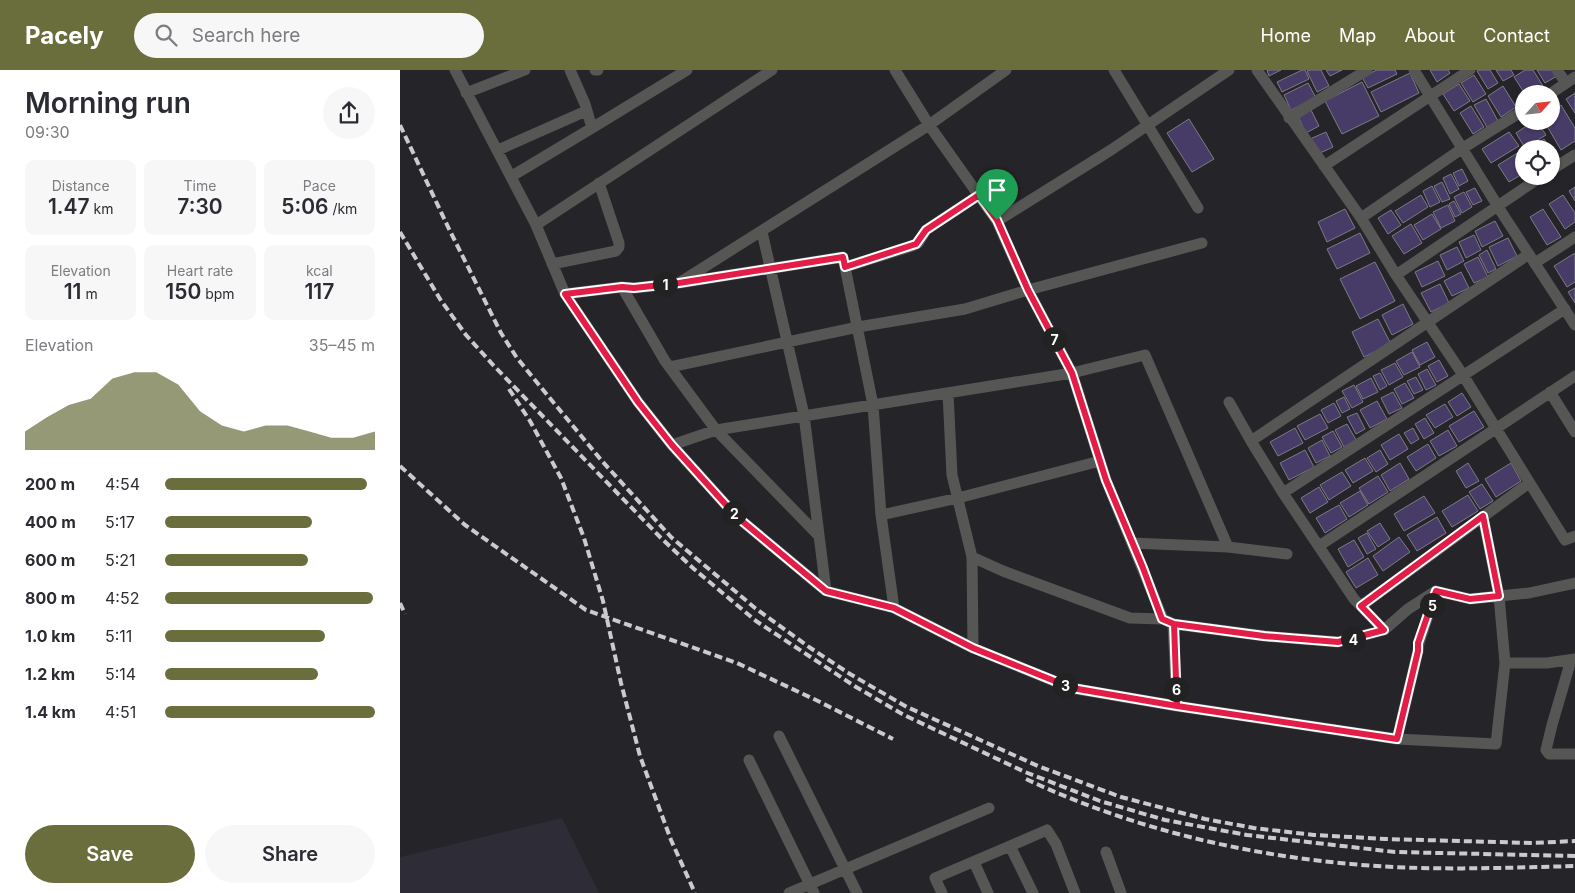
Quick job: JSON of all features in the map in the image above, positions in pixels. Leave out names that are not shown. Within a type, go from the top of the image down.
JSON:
[{"type":"street","points":[[455,70],[512,176],[536,225],[565,294],[638,402],[672,445],[736,516],[826,591],[894,608],[973,648],[1072,688],[1177,706],[1397,739],[1496,744],[1505,663],[1499,596],[1483,516]]},
{"type":"street","points":[[466,93],[525,70]]},
{"type":"street","points":[[570,70],[592,128]]},
{"type":"street","points":[[512,176],[687,70]]},
{"type":"street","points":[[536,225],[772,70]]},
{"type":"street","points":[[895,70],[930,125],[997,220],[1028,290],[1072,373],[1106,480],[1162,619]]},
{"type":"street","points":[[679,283],[930,125],[1006,70]]},
{"type":"street","points":[[1114,70],[1198,208]]},
{"type":"street","points":[[997,220],[1110,150],[1229,70]]},
{"type":"street","points":[[1257,70],[1361,218],[1496,428],[1565,540],[1575,536]]},
{"type":"street","points":[[1289,118],[1367,70]]},
{"type":"street","points":[[1414,70],[1498,206],[1575,325]]},
{"type":"street","points":[[1324,166],[1470,70]]},
{"type":"street","points":[[1557,70],[1571,80],[1560,87]]},
{"type":"street","points":[[498,150],[586,111]]},
{"type":"street","points":[[1361,218],[1463,148],[1515,116]]},
{"type":"street","points":[[1560,164],[1575,154]]},
{"type":"street","points":[[552,264],[616,250],[619,247],[599,183]]},
{"type":"street","points":[[1396,275],[1529,185]]},
{"type":"street","points":[[845,267],[916,244],[926,230],[979,195]]},
{"type":"street","points":[[762,232],[804,415],[826,591]]},
{"type":"street","points":[[1251,442],[1427,322],[1532,259],[1575,237]]},
{"type":"street","points":[[670,367],[858,327],[966,309],[1028,290],[1202,243]]},
{"type":"street","points":[[565,294],[679,283],[772,270],[843,257],[873,404],[882,515],[894,608]]},
{"type":"street","points":[[622,287],[670,367],[716,430],[819,536]]},
{"type":"street","points":[[1283,493],[1565,309]]},
{"type":"street","points":[[672,445],[716,430],[1072,373],[1145,356],[1228,546]]},
{"type":"street","points":[[1319,546],[1575,376]]},
{"type":"street","points":[[1550,392],[1575,432]]},
{"type":"street","points":[[948,393],[952,475],[972,557],[973,648]]},
{"type":"street","points":[[1229,402],[1283,493],[1354,598],[1384,630]]},
{"type":"street","points":[[882,515],[958,498],[1100,461]]},
{"type":"street","points":[[1361,606],[1530,483]]},
{"type":"street","points":[[1132,543],[1228,546],[1287,554]]},
{"type":"street","points":[[972,557],[1002,571],[1130,618],[1162,619],[1174,624],[1264,636],[1338,642],[1384,630],[1408,609],[1436,591],[1470,599],[1529,593],[1575,583]]},
{"type":"street","points":[[1397,739],[1418,651],[1418,643],[1436,591]]},
{"type":"street","points":[[1174,624],[1177,706]]},
{"type":"street","points":[[1505,663],[1547,663],[1573,660],[1546,750],[1549,754],[1553,755],[1575,754]]},
{"type":"street","points":[[779,736],[857,893]]},
{"type":"street","points":[[749,760],[812,889]]},
{"type":"street","points":[[789,893],[812,889],[844,870],[989,808]]},
{"type":"street","points":[[942,893],[935,878],[1047,830],[1056,844],[1075,893]]},
{"type":"street","points":[[1010,846],[1033,893]]},
{"type":"street","points":[[1106,852],[1121,893]]},
{"type":"street","points":[[974,862],[988,893]]},
{"type":"shaded area","points":[[562,818],[599,893],[400,893],[400,857]]},
{"type":"building","points":[[1267,70],[1281,70],[1269,76]]},
{"type":"building","points":[[1305,70],[1309,79],[1282,92],[1277,82]]},
{"type":"building","points":[[1321,70],[1329,86],[1317,92],[1307,71]]},
{"type":"building","points":[[1326,70],[1342,70],[1330,76]]},
{"type":"building","points":[[1377,70],[1395,70],[1397,74],[1368,88],[1362,77]]},
{"type":"building","points":[[1430,70],[1448,70],[1450,73],[1437,82]]},
{"type":"building","points":[[1490,70],[1498,83],[1488,89],[1477,71]]},
{"type":"building","points":[[1496,70],[1511,70],[1514,75],[1503,81]]},
{"type":"building","points":[[1525,70],[1533,70],[1542,85],[1519,85],[1514,77]]},
{"type":"building","points":[[1537,70],[1554,70],[1557,76],[1545,83]]},
{"type":"building","points":[[1410,73],[1419,93],[1381,112],[1371,92]]},
{"type":"building","points":[[1474,75],[1486,94],[1473,102],[1461,83]]},
{"type":"building","points":[[1362,82],[1379,116],[1342,134],[1325,101]]},
{"type":"building","points":[[1308,83],[1316,98],[1291,110],[1284,95]]},
{"type":"building","points":[[1459,84],[1470,101],[1454,111],[1443,94]]},
{"type":"building","points":[[1503,86],[1515,108],[1501,117],[1488,96]]},
{"type":"building","points":[[1575,93],[1575,113],[1566,99]]},
{"type":"building","points":[[1486,99],[1498,121],[1487,127],[1474,105]]},
{"type":"building","points":[[1471,106],[1484,127],[1473,134],[1460,113]]},
{"type":"building","points":[[1560,106],[1575,128],[1575,141],[1561,150],[1560,140],[1555,140],[1549,130],[1560,130]]},
{"type":"building","points":[[1311,110],[1319,126],[1306,133],[1298,117]]},
{"type":"building","points":[[1189,119],[1214,159],[1192,172],[1167,133]]},
{"type":"building","points":[[1520,130],[1543,130],[1546,135],[1538,140],[1520,140],[1516,133]]},
{"type":"building","points":[[1326,132],[1333,147],[1318,154],[1310,139]]},
{"type":"building","points":[[1509,132],[1515,140],[1515,148],[1491,163],[1482,149]]},
{"type":"building","points":[[1515,154],[1515,178],[1509,182],[1498,165]]},
{"type":"building","points":[[1462,169],[1468,181],[1459,186],[1453,173]]},
{"type":"building","points":[[1451,174],[1459,189],[1450,194],[1443,178]]},
{"type":"building","points":[[1442,182],[1450,199],[1442,202],[1434,186]]},
{"type":"building","points":[[1432,186],[1440,202],[1430,207],[1423,191]]},
{"type":"building","points":[[1575,187],[1575,201],[1569,191]]},
{"type":"building","points":[[1475,188],[1482,201],[1473,205],[1466,192]]},
{"type":"building","points":[[1464,192],[1472,207],[1462,213],[1454,197]]},
{"type":"building","points":[[1421,195],[1428,207],[1403,223],[1395,211]]},
{"type":"building","points":[[1563,195],[1575,213],[1575,222],[1565,229],[1549,204]]},
{"type":"building","points":[[1454,201],[1461,214],[1455,217],[1449,204]]},
{"type":"building","points":[[1448,205],[1455,221],[1441,228],[1433,212]]},
{"type":"building","points":[[1345,209],[1355,228],[1327,242],[1318,222]]},
{"type":"building","points":[[1543,209],[1561,237],[1547,245],[1530,217]]},
{"type":"building","points":[[1391,210],[1401,225],[1388,234],[1378,218]]},
{"type":"building","points":[[1432,214],[1441,229],[1423,240],[1414,225]]},
{"type":"building","points":[[1495,221],[1503,236],[1482,247],[1475,231]]},
{"type":"building","points":[[1411,224],[1422,243],[1404,254],[1392,236]]},
{"type":"building","points":[[1360,233],[1370,253],[1337,269],[1327,249]]},
{"type":"building","points":[[1474,235],[1481,250],[1466,258],[1459,242]]},
{"type":"building","points":[[1508,238],[1517,256],[1498,266],[1489,247]]},
{"type":"building","points":[[1457,247],[1464,261],[1447,270],[1440,255]]},
{"type":"building","points":[[1487,250],[1496,269],[1488,273],[1479,255]]},
{"type":"building","points":[[1575,253],[1575,282],[1567,287],[1554,266]]},
{"type":"building","points":[[1478,257],[1488,277],[1474,283],[1464,264]]},
{"type":"building","points":[[1438,261],[1445,276],[1422,287],[1415,272]]},
{"type":"building","points":[[1375,262],[1395,301],[1360,319],[1340,279]]},
{"type":"building","points":[[1461,272],[1469,288],[1452,296],[1444,281]]},
{"type":"building","points":[[1440,284],[1449,303],[1431,312],[1421,293]]},
{"type":"building","points":[[1575,288],[1575,303],[1568,292]]},
{"type":"building","points":[[1403,304],[1413,324],[1392,335],[1382,315]]},
{"type":"building","points":[[1378,319],[1391,344],[1364,357],[1352,332]]},
{"type":"building","points":[[1427,342],[1435,357],[1420,365],[1412,350]]},
{"type":"building","points":[[1412,352],[1420,367],[1404,375],[1396,361]]},
{"type":"building","points":[[1439,360],[1448,376],[1437,382],[1428,366]]},
{"type":"building","points":[[1395,363],[1403,377],[1389,385],[1381,370]]},
{"type":"building","points":[[1427,369],[1436,385],[1426,390],[1418,374]]},
{"type":"building","points":[[1380,373],[1387,386],[1380,390],[1373,376]]},
{"type":"building","points":[[1416,377],[1423,390],[1414,394],[1407,381]]},
{"type":"building","points":[[1371,378],[1378,392],[1363,399],[1356,386]]},
{"type":"building","points":[[1405,383],[1414,398],[1402,404],[1394,389]]},
{"type":"building","points":[[1354,385],[1363,402],[1352,408],[1342,391]]},
{"type":"building","points":[[1393,392],[1402,408],[1389,414],[1381,398]]},
{"type":"building","points":[[1462,393],[1471,407],[1457,416],[1448,402]]},
{"type":"building","points":[[1344,397],[1350,409],[1342,413],[1336,401]]},
{"type":"building","points":[[1377,401],[1387,419],[1370,428],[1360,410]]},
{"type":"building","points":[[1334,403],[1341,416],[1328,423],[1321,410]]},
{"type":"building","points":[[1445,404],[1453,417],[1435,428],[1426,415]]},
{"type":"building","points":[[1474,411],[1484,427],[1459,442],[1449,426]]},
{"type":"building","points":[[1357,413],[1365,429],[1356,434],[1347,417]]},
{"type":"building","points":[[1320,414],[1328,428],[1305,440],[1297,426]]},
{"type":"building","points":[[1425,418],[1434,433],[1424,439],[1415,424]]},
{"type":"building","points":[[1347,424],[1356,440],[1344,447],[1335,430]]},
{"type":"building","points":[[1295,428],[1303,443],[1278,456],[1270,442]]},
{"type":"building","points":[[1413,428],[1419,439],[1411,444],[1404,433]]},
{"type":"building","points":[[1448,430],[1457,446],[1439,456],[1430,441]]},
{"type":"building","points":[[1333,431],[1342,447],[1331,453],[1322,437]]},
{"type":"building","points":[[1399,434],[1408,449],[1390,460],[1381,445]]},
{"type":"building","points":[[1322,440],[1330,456],[1316,463],[1308,448]]},
{"type":"building","points":[[1428,444],[1436,458],[1416,471],[1407,457]]},
{"type":"building","points":[[1305,450],[1314,467],[1289,480],[1280,463]]},
{"type":"building","points":[[1380,450],[1388,464],[1376,472],[1367,458]]},
{"type":"building","points":[[1365,458],[1373,471],[1353,483],[1345,470]]},
{"type":"building","points":[[1400,463],[1409,479],[1390,491],[1381,475]]},
{"type":"building","points":[[1468,463],[1479,481],[1466,488],[1456,471]]},
{"type":"building","points":[[1511,463],[1521,481],[1496,497],[1485,479]]},
{"type":"building","points":[[1342,472],[1351,486],[1329,500],[1320,485]]},
{"type":"building","points":[[1378,476],[1388,492],[1369,504],[1359,488]]},
{"type":"building","points":[[1482,484],[1493,501],[1480,509],[1469,492]]},
{"type":"building","points":[[1319,487],[1328,502],[1310,513],[1301,498]]},
{"type":"building","points":[[1360,491],[1368,505],[1349,517],[1340,503]]},
{"type":"building","points":[[1468,495],[1478,511],[1452,527],[1442,511]]},
{"type":"building","points":[[1424,496],[1435,513],[1404,531],[1394,514]]},
{"type":"building","points":[[1339,505],[1347,519],[1325,533],[1316,518]]},
{"type":"building","points":[[1437,517],[1446,533],[1417,551],[1407,535]]},
{"type":"building","points":[[1380,523],[1390,539],[1378,547],[1367,531]]},
{"type":"building","points":[[1367,533],[1376,549],[1367,554],[1358,538]]},
{"type":"building","points":[[1399,537],[1410,552],[1383,571],[1373,556]]},
{"type":"building","points":[[1354,540],[1364,557],[1348,567],[1338,549]]},
{"type":"building","points":[[1368,558],[1378,575],[1356,588],[1346,572]]},
{"type":"railway","points":[[400,125],[501,333],[517,358],[544,391],[602,461],[671,537],[755,608],[850,674],[907,707],[1038,766],[1121,797],[1205,819],[1254,828],[1314,835],[1532,843],[1575,841]]},
{"type":"railway","points":[[400,232],[440,299],[466,335],[661,538],[694,569],[756,621],[856,687],[904,715],[1025,772],[1100,801],[1165,820],[1247,835],[1395,852],[1575,856]]},
{"type":"railway","points":[[509,389],[530,421],[561,478],[584,538],[603,601],[621,683],[640,756],[671,840],[695,893]]},
{"type":"railway","points":[[400,466],[465,525],[586,610],[737,663],[893,739]]},
{"type":"railway","points":[[400,603],[405,614]]},
{"type":"railway","points":[[1026,779],[1104,811],[1144,824],[1185,836],[1267,853],[1351,864],[1407,868],[1575,866]]},
{"type":"route","points":[[997,220],[979,195],[926,230],[918,243],[845,267],[843,257],[772,270],[679,283],[565,294],[638,402],[672,445],[736,516],[826,591],[894,608],[973,648],[1072,688],[1177,706],[1174,624],[1264,636],[1338,642],[1384,630],[1361,606],[1483,516],[1499,596],[1470,599],[1436,591],[1418,643],[1418,651],[1397,739],[1177,706],[1175,665],[1174,624],[1162,619],[1106,480],[1072,373],[1028,290],[997,220]]}]
